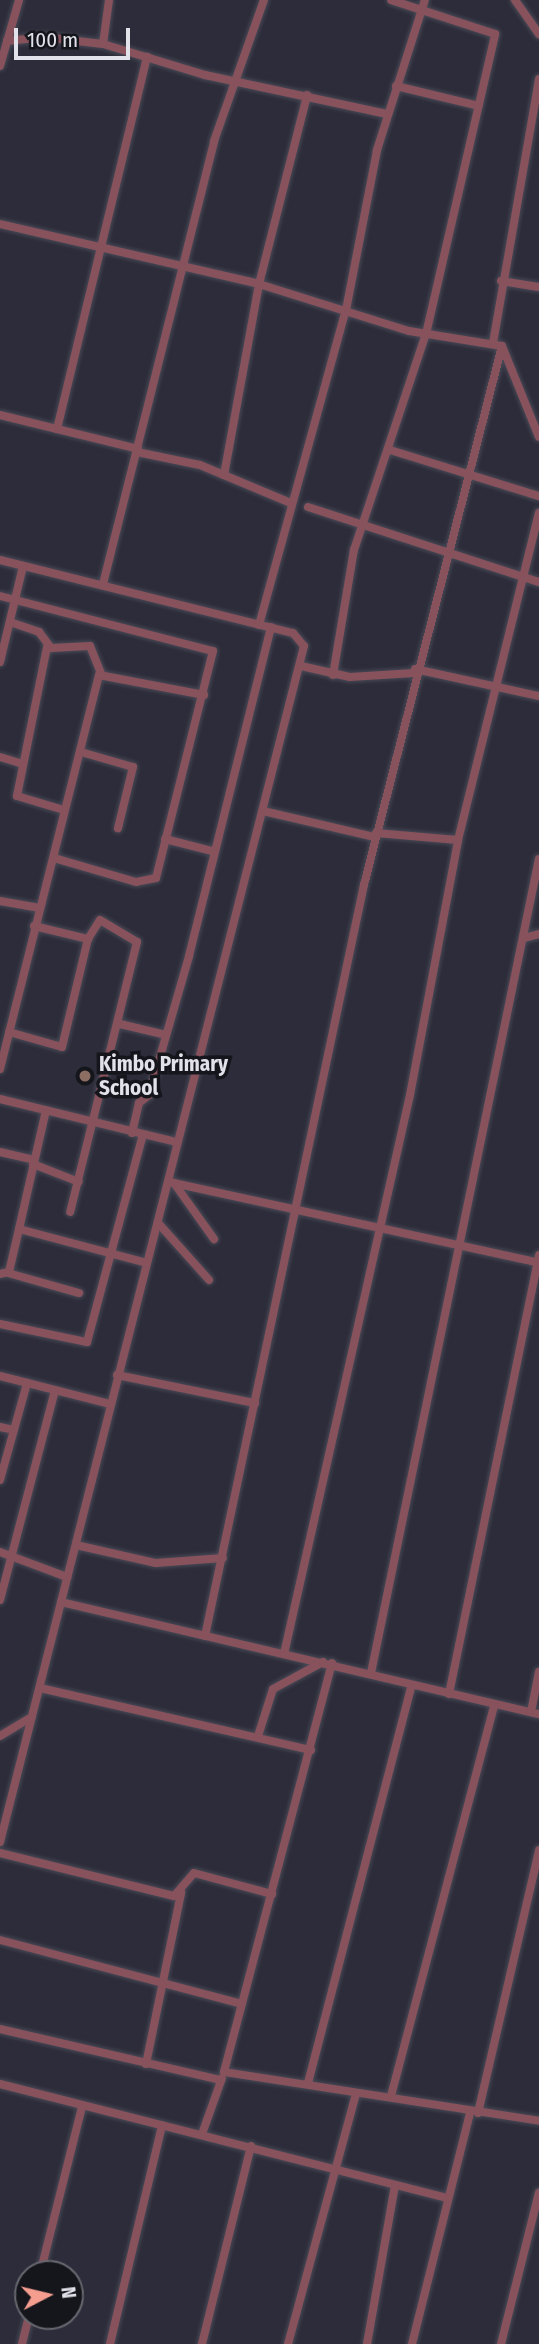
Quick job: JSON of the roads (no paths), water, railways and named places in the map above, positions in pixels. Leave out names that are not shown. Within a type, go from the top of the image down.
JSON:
[{"type":"street","points":[[0,66],[19,0]]},
{"type":"street","points":[[103,44],[109,0]]},
{"type":"street","points":[[103,584],[181,266],[231,80],[264,0]]},
{"type":"street","points":[[333,674],[354,550],[390,450],[426,334],[494,31],[391,0]]},
{"type":"street","points":[[259,625],[346,310],[387,114],[425,0]]},
{"type":"street","points":[[515,0],[539,34]]},
{"type":"street","points":[[7,41],[43,37],[103,44],[231,80],[387,114]]},
{"type":"street","points":[[57,429],[99,245],[147,57]]},
{"type":"street","points":[[205,1636],[376,835],[415,671],[446,554],[471,476],[498,344],[501,281],[539,79]]},
{"type":"street","points":[[396,86],[479,106]]},
{"type":"street","points":[[224,475],[259,284],[307,95]]},
{"type":"street","points":[[0,224],[259,284],[426,334],[498,344]]},
{"type":"street","points":[[501,281],[539,287]]},
{"type":"street","points":[[498,344],[527,404],[539,437]]},
{"type":"street","points":[[527,404],[539,409]]},
{"type":"street","points":[[0,415],[224,475],[291,503]]},
{"type":"street","points":[[390,450],[539,496]]},
{"type":"street","points":[[308,508],[520,579],[539,582]]},
{"type":"street","points":[[284,1654],[379,1225],[458,840],[493,686],[539,513]]},
{"type":"street","points":[[0,559],[271,627],[303,640],[301,666],[177,1143],[171,1183],[117,1375],[0,1842]]},
{"type":"street","points":[[0,662],[23,566]]},
{"type":"street","points":[[0,596],[211,649],[204,695],[156,878],[147,883],[54,858]]},
{"type":"street","points":[[10,622],[39,632],[47,647],[16,796],[64,810]]},
{"type":"street","points":[[132,1133],[166,1035],[271,627]]},
{"type":"street","points":[[0,1069],[38,908],[54,858],[64,810],[101,673],[90,646],[47,647]]},
{"type":"street","points":[[301,666],[333,674],[415,671],[539,696]]},
{"type":"street","points":[[101,673],[204,695]]},
{"type":"street","points":[[81,752],[133,767],[118,828]]},
{"type":"street","points":[[0,757],[23,764]]},
{"type":"street","points":[[264,811],[376,835],[458,840]]},
{"type":"street","points":[[165,839],[212,851]]},
{"type":"street","points":[[372,1673],[539,859]]},
{"type":"street","points":[[0,901],[38,908]]},
{"type":"street","points":[[9,1032],[62,1047],[88,939],[100,920],[137,942],[120,1024],[70,1212]]},
{"type":"street","points":[[34,926],[88,939]]},
{"type":"street","points":[[524,938],[539,934]]},
{"type":"street","points":[[120,1024],[166,1035]]},
{"type":"street","points":[[0,1099],[177,1143]]},
{"type":"street","points":[[46,1110],[19,1228],[4,1274],[79,1293]]},
{"type":"street","points":[[0,1324],[86,1343],[143,1135]]},
{"type":"street","points":[[0,1152],[33,1162],[79,1182]]},
{"type":"street","points":[[171,1183],[538,1259],[449,1694]]},
{"type":"street","points":[[171,1183],[214,1239]]},
{"type":"street","points":[[159,1224],[209,1280]]},
{"type":"street","points":[[19,1228],[147,1263]]},
{"type":"street","points":[[117,1375],[255,1403]]},
{"type":"street","points":[[0,1376],[110,1404]]},
{"type":"street","points":[[0,1477],[27,1383]]},
{"type":"street","points":[[0,1600],[55,1390]]},
{"type":"street","points":[[0,1427],[14,1430]]},
{"type":"street","points":[[76,1545],[156,1563],[223,1558]]},
{"type":"street","points":[[0,1552],[67,1577]]},
{"type":"street","points":[[61,1602],[535,1713],[539,1672]]},
{"type":"street","points":[[258,1735],[273,1689],[327,1663]]},
{"type":"street","points":[[202,2134],[223,2076],[311,1750],[327,1663]]},
{"type":"street","points":[[308,2083],[412,1685]]},
{"type":"street","points":[[40,1688],[258,1735],[311,1750]]},
{"type":"street","points":[[391,2096],[495,1704]]},
{"type":"street","points":[[1,1734],[32,1717]]},
{"type":"street","points":[[412,2344],[446,2198],[474,2113],[539,1850]]},
{"type":"street","points":[[0,1853],[181,1893]]},
{"type":"street","points":[[146,2064],[181,1893],[194,1872],[272,1894]]},
{"type":"street","points":[[0,1940],[242,2004]]},
{"type":"street","points":[[0,2029],[146,2064],[223,2076],[308,2083],[474,2113],[539,2121]]},
{"type":"street","points":[[0,2084],[446,2198]]},
{"type":"street","points":[[288,2344],[356,2093]]},
{"type":"street","points":[[44,2260],[82,2107]]},
{"type":"street","points":[[110,2344],[162,2125]]},
{"type":"street","points":[[202,2344],[251,2146]]},
{"type":"street","points":[[367,2344],[395,2185]]},
{"type":"street","points":[[500,2344],[539,2193]]},
{"type":"place","name":"Kimbo Primary School","points":[[85,1076]]}]
